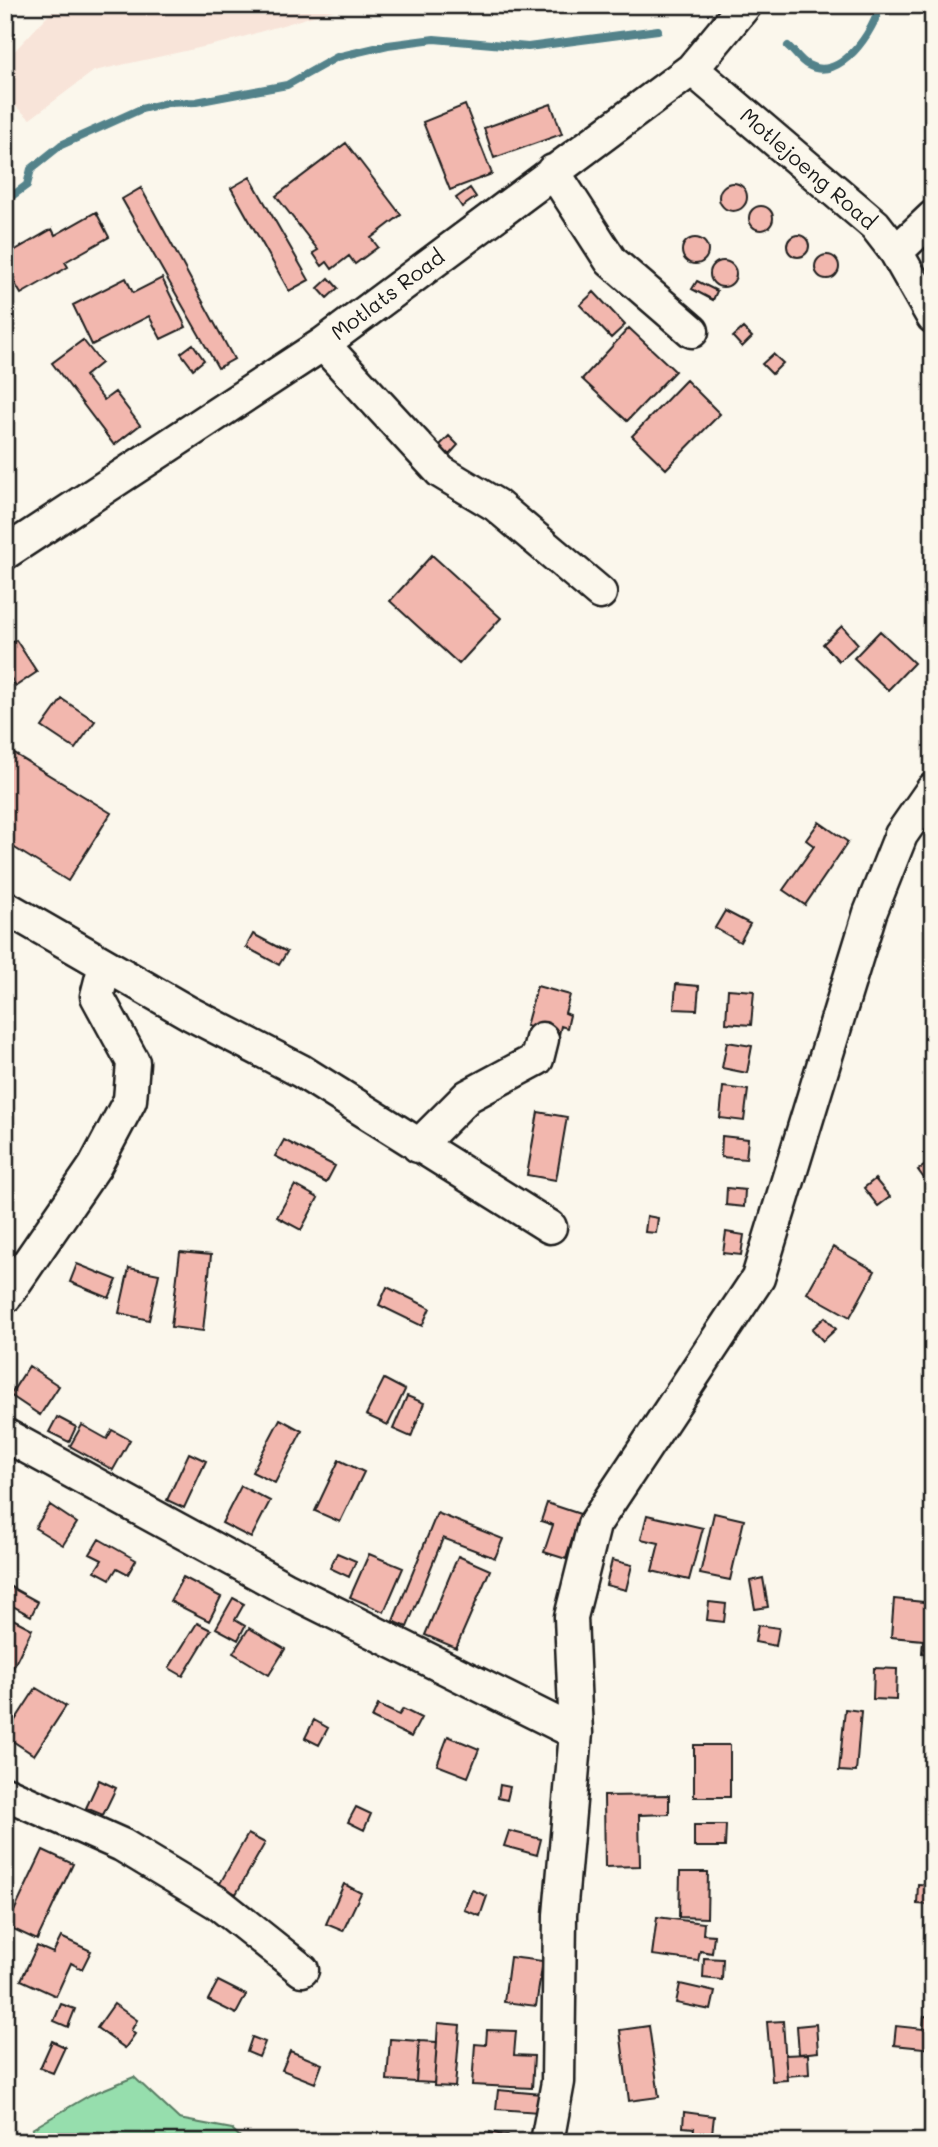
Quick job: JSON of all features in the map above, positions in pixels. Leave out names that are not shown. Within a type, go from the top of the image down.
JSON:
[{"type":"street","name":"Motlats Road","points":[[5,553],[323,344],[692,69],[745,5]]},
{"type":"street","name":"Motlejoeng Road","points":[[692,69],[875,225],[896,252],[933,317]]},
{"type":"street","points":[[553,171],[611,261],[692,331]]},
{"type":"street","points":[[896,252],[933,217]]},
{"type":"street","points":[[323,344],[441,472],[495,505],[600,593]]},
{"type":"street","points":[[547,2142],[558,2082],[560,1915],[576,1733],[571,1617],[594,1525],[758,1278],[870,913],[901,835],[933,789]]},
{"type":"street","points":[[5,907],[105,965],[301,1071],[550,1227]]},
{"type":"street","points":[[5,1297],[94,1166],[130,1100],[133,1062],[97,996],[105,965]]},
{"type":"street","points":[[418,1146],[468,1096],[537,1059],[542,1039]]},
{"type":"street","points":[[5,1435],[285,1588],[576,1733]]},
{"type":"street","points":[[5,1793],[121,1845],[218,1903],[302,1969]]},
{"type":"shaded area","points":[[58,5],[350,5],[226,42],[94,71],[30,119],[5,97],[5,61]]},
{"type":"green space","points":[[134,2077],[179,2119],[232,2129],[245,2142],[42,2142],[32,2129],[90,2095]]},
{"type":"building","points":[[551,104],[562,134],[494,158],[484,128]]},
{"type":"building","points":[[465,105],[492,174],[450,190],[423,122]]},
{"type":"building","points":[[346,143],[401,215],[371,238],[378,247],[355,264],[349,256],[332,269],[327,262],[322,266],[313,253],[318,250],[276,196]]},
{"type":"building","points":[[250,177],[309,280],[289,291],[231,188]]},
{"type":"building","points":[[733,183],[743,187],[747,197],[743,207],[733,211],[723,207],[719,197],[723,187]]},
{"type":"building","points":[[141,188],[234,359],[218,368],[122,199]]},
{"type":"building","points":[[470,188],[476,197],[462,207],[456,198]]},
{"type":"building","points":[[761,206],[770,209],[773,218],[770,227],[761,230],[752,227],[749,218],[752,209]]},
{"type":"building","points":[[96,212],[109,237],[65,262],[68,267],[21,294],[5,266],[5,256],[52,229],[55,235]]},
{"type":"building","points":[[798,235],[806,238],[809,246],[806,254],[798,257],[790,254],[787,246],[790,238]]},
{"type":"building","points":[[695,238],[704,242],[708,251],[704,260],[695,264],[686,260],[682,251],[686,242]]},
{"type":"building","points":[[827,255],[838,262],[839,267],[832,278],[827,279],[816,272],[815,267],[822,256]]},
{"type":"building","points":[[723,261],[732,265],[736,274],[732,283],[723,287],[714,283],[710,274],[714,265]]},
{"type":"building","points":[[126,278],[133,293],[162,278],[186,327],[161,339],[149,316],[92,345],[73,305]]},
{"type":"building","points":[[329,278],[338,288],[327,298],[318,288]]},
{"type":"building","points":[[697,281],[717,291],[713,300],[692,289]]},
{"type":"building","points":[[594,292],[625,325],[611,338],[580,305]]},
{"type":"building","points":[[629,328],[675,371],[627,421],[582,379]]},
{"type":"building","points":[[743,328],[752,337],[742,347],[733,337]]},
{"type":"building","points":[[83,340],[101,363],[85,376],[104,400],[115,392],[140,425],[114,445],[52,363]]},
{"type":"building","points":[[193,344],[204,360],[193,369],[181,353]]},
{"type":"building","points":[[773,354],[783,363],[772,374],[762,364]]},
{"type":"building","points":[[686,380],[720,414],[666,469],[632,436]]},
{"type":"building","points":[[449,436],[458,445],[449,455],[439,446]]},
{"type":"building","points":[[432,555],[501,618],[459,664],[390,601]]},
{"type":"building","points":[[842,626],[858,644],[839,661],[823,644]]},
{"type":"building","points":[[880,631],[914,663],[888,690],[854,658]]},
{"type":"building","points":[[16,640],[37,672],[16,686],[5,669],[5,646]]},
{"type":"building","points":[[62,699],[95,721],[75,749],[42,727]]},
{"type":"building","points":[[5,748],[111,813],[68,881],[5,842]]},
{"type":"building","points":[[819,822],[848,842],[805,905],[783,890],[814,846],[806,840]]},
{"type":"building","points":[[725,911],[750,924],[740,942],[715,928]]},
{"type":"building","points":[[253,934],[287,952],[279,965],[246,947]]},
{"type":"building","points":[[676,984],[699,986],[697,1010],[674,1009]]},
{"type":"building","points":[[537,986],[570,995],[565,1013],[570,1015],[567,1028],[561,1026],[559,1035],[526,1026]]},
{"type":"building","points":[[728,989],[754,991],[751,1025],[726,1023]]},
{"type":"building","points":[[727,1042],[752,1046],[747,1073],[722,1068]]},
{"type":"building","points":[[723,1087],[748,1090],[744,1121],[720,1118]]},
{"type":"building","points":[[538,1112],[567,1117],[556,1180],[527,1175]]},
{"type":"building","points":[[722,1136],[748,1139],[746,1159],[721,1157]]},
{"type":"building","points":[[284,1140],[335,1166],[326,1183],[275,1156]]},
{"type":"building","points":[[933,1160],[933,1191],[918,1170]]},
{"type":"building","points":[[875,1179],[890,1197],[878,1206],[864,1188]]},
{"type":"building","points":[[295,1185],[318,1198],[301,1230],[277,1217]]},
{"type":"building","points":[[727,1188],[745,1190],[744,1207],[726,1205]]},
{"type":"building","points":[[647,1216],[658,1218],[656,1233],[645,1232]]},
{"type":"building","points":[[726,1232],[744,1235],[741,1255],[723,1253]]},
{"type":"building","points":[[833,1247],[875,1271],[850,1317],[807,1293]]},
{"type":"building","points":[[180,1252],[211,1255],[203,1331],[171,1327]]},
{"type":"building","points":[[77,1264],[117,1280],[109,1298],[70,1282]]},
{"type":"building","points":[[129,1268],[159,1274],[149,1320],[119,1313]]},
{"type":"building","points":[[387,1287],[430,1308],[422,1326],[379,1305]]},
{"type":"building","points":[[825,1317],[836,1329],[823,1341],[812,1329]]},
{"type":"building","points":[[29,1366],[59,1386],[40,1415],[10,1395]]},
{"type":"building","points":[[384,1379],[405,1390],[388,1425],[366,1415]]},
{"type":"building","points":[[407,1396],[424,1403],[411,1437],[393,1429]]},
{"type":"building","points":[[57,1417],[76,1427],[69,1442],[49,1432]]},
{"type":"building","points":[[280,1419],[302,1431],[275,1483],[252,1472]]},
{"type":"building","points":[[82,1425],[107,1439],[112,1430],[130,1440],[113,1470],[70,1446]]},
{"type":"building","points":[[189,1453],[206,1461],[184,1508],[167,1500]]},
{"type":"building","points":[[339,1460],[364,1472],[340,1522],[315,1511]]},
{"type":"building","points":[[241,1486],[270,1501],[251,1538],[222,1523]]},
{"type":"building","points":[[547,1503],[580,1514],[566,1559],[544,1552],[553,1525],[541,1521]]},
{"type":"building","points":[[50,1505],[77,1523],[63,1545],[35,1528]]},
{"type":"building","points":[[437,1513],[503,1539],[495,1558],[443,1538],[407,1627],[393,1621]]},
{"type":"building","points":[[714,1513],[744,1520],[730,1580],[700,1574]]},
{"type":"building","points":[[647,1515],[703,1528],[689,1580],[652,1571],[659,1543],[641,1539]]},
{"type":"building","points":[[99,1539],[136,1560],[128,1574],[117,1568],[110,1579],[95,1571],[102,1560],[90,1554]]},
{"type":"building","points":[[337,1553],[356,1561],[349,1577],[330,1568]]},
{"type":"building","points":[[369,1554],[403,1568],[384,1612],[350,1597]]},
{"type":"building","points":[[458,1556],[490,1570],[456,1648],[425,1635]]},
{"type":"building","points":[[612,1560],[632,1565],[626,1590],[606,1585]]},
{"type":"building","points":[[183,1577],[221,1597],[209,1621],[170,1601]]},
{"type":"building","points":[[763,1578],[768,1607],[755,1609],[750,1581]]},
{"type":"building","points":[[7,1585],[38,1602],[31,1616],[5,1602]]},
{"type":"building","points":[[233,1598],[244,1604],[235,1620],[245,1626],[238,1640],[216,1628]]},
{"type":"building","points":[[894,1599],[933,1603],[933,1654],[922,1653],[923,1640],[891,1637]]},
{"type":"building","points":[[709,1602],[726,1604],[724,1622],[707,1620]]},
{"type":"building","points":[[11,1618],[32,1629],[7,1680],[5,1629]]},
{"type":"building","points":[[197,1623],[211,1630],[183,1676],[169,1668]]},
{"type":"building","points":[[758,1625],[779,1628],[776,1646],[755,1642]]},
{"type":"building","points":[[249,1628],[285,1649],[269,1675],[233,1653]]},
{"type":"building","points":[[874,1668],[897,1669],[896,1700],[873,1699]]},
{"type":"building","points":[[36,1688],[66,1706],[34,1755],[5,1736]]},
{"type":"building","points":[[378,1705],[399,1715],[403,1709],[421,1718],[411,1737],[372,1718]]},
{"type":"building","points":[[845,1709],[861,1711],[856,1772],[839,1771]]},
{"type":"building","points":[[314,1720],[328,1728],[319,1745],[305,1738]]},
{"type":"building","points":[[448,1736],[479,1749],[468,1777],[437,1765]]},
{"type":"building","points":[[694,1745],[730,1745],[730,1797],[694,1797]]},
{"type":"building","points":[[99,1780],[116,1788],[103,1815],[86,1808]]},
{"type":"building","points":[[500,1785],[510,1787],[507,1800],[498,1798]]},
{"type":"building","points":[[669,1795],[669,1814],[639,1815],[640,1866],[605,1867],[604,1796]]},
{"type":"building","points":[[356,1807],[371,1814],[364,1830],[348,1822]]},
{"type":"building","points":[[694,1825],[726,1825],[725,1847],[694,1847]]},
{"type":"building","points":[[509,1831],[541,1839],[537,1855],[504,1846]]},
{"type":"building","points":[[248,1834],[265,1843],[236,1894],[219,1885]]},
{"type":"building","points":[[43,1850],[73,1864],[37,1940],[7,1926]]},
{"type":"building","points":[[680,1872],[708,1872],[707,1918],[679,1917]]},
{"type":"building","points":[[344,1884],[361,1893],[343,1931],[326,1924]]},
{"type":"building","points":[[918,1884],[933,1885],[933,1905],[917,1904]]},
{"type":"building","points":[[472,1890],[487,1896],[480,1916],[464,1910]]},
{"type":"building","points":[[657,1917],[704,1923],[703,1934],[714,1935],[712,1953],[700,1951],[698,1961],[652,1955]]},
{"type":"building","points":[[61,1937],[91,1951],[82,1969],[71,1963],[56,1996],[21,1980],[37,1946],[53,1953]]},
{"type":"building","points":[[510,1957],[543,1961],[536,2006],[504,2002]]},
{"type":"building","points":[[704,1958],[723,1959],[722,1980],[703,1978]]},
{"type":"building","points":[[218,1981],[246,1995],[236,2014],[208,2000]]},
{"type":"building","points":[[680,1984],[715,1992],[711,2010],[676,2003]]},
{"type":"building","points":[[61,2004],[75,2009],[68,2027],[54,2021]]},
{"type":"building","points":[[114,2004],[137,2020],[131,2031],[135,2034],[125,2048],[97,2028]]},
{"type":"building","points":[[924,2016],[933,2017],[933,2049],[894,2045],[896,2026],[923,2029]]},
{"type":"building","points":[[783,2021],[787,2080],[772,2081],[767,2022]]},
{"type":"building","points":[[438,2023],[460,2025],[455,2087],[434,2086]]},
{"type":"building","points":[[816,2024],[818,2052],[799,2054],[797,2026]]},
{"type":"building","points":[[649,2026],[659,2097],[629,2101],[620,2030]]},
{"type":"building","points":[[487,2030],[516,2031],[514,2055],[534,2056],[532,2088],[472,2085],[475,2044],[486,2045]]},
{"type":"building","points":[[252,2037],[265,2042],[259,2057],[247,2052]]},
{"type":"building","points":[[390,2039],[419,2041],[416,2082],[387,2080]]},
{"type":"building","points":[[52,2041],[65,2047],[53,2073],[40,2068]]},
{"type":"building","points":[[419,2041],[437,2042],[434,2083],[416,2082]]},
{"type":"building","points":[[290,2051],[322,2064],[315,2083],[282,2070]]},
{"type":"building","points":[[808,2054],[809,2074],[787,2076],[785,2055]]},
{"type":"building","points":[[498,2090],[541,2094],[539,2112],[496,2109]]},
{"type":"building","points":[[684,2112],[714,2116],[711,2142],[692,2142],[694,2128],[683,2127]]},
{"type":"building","points":[[490,2132],[528,2141],[528,2142],[488,2142]]},
{"type":"waterway","points":[[788,46],[808,65],[820,69],[832,67],[854,52],[871,28],[880,5]]},
{"type":"waterway","points":[[5,201],[27,185],[31,169],[61,145],[141,109],[287,85],[337,57],[388,45],[434,39],[528,47],[658,30]]}]
